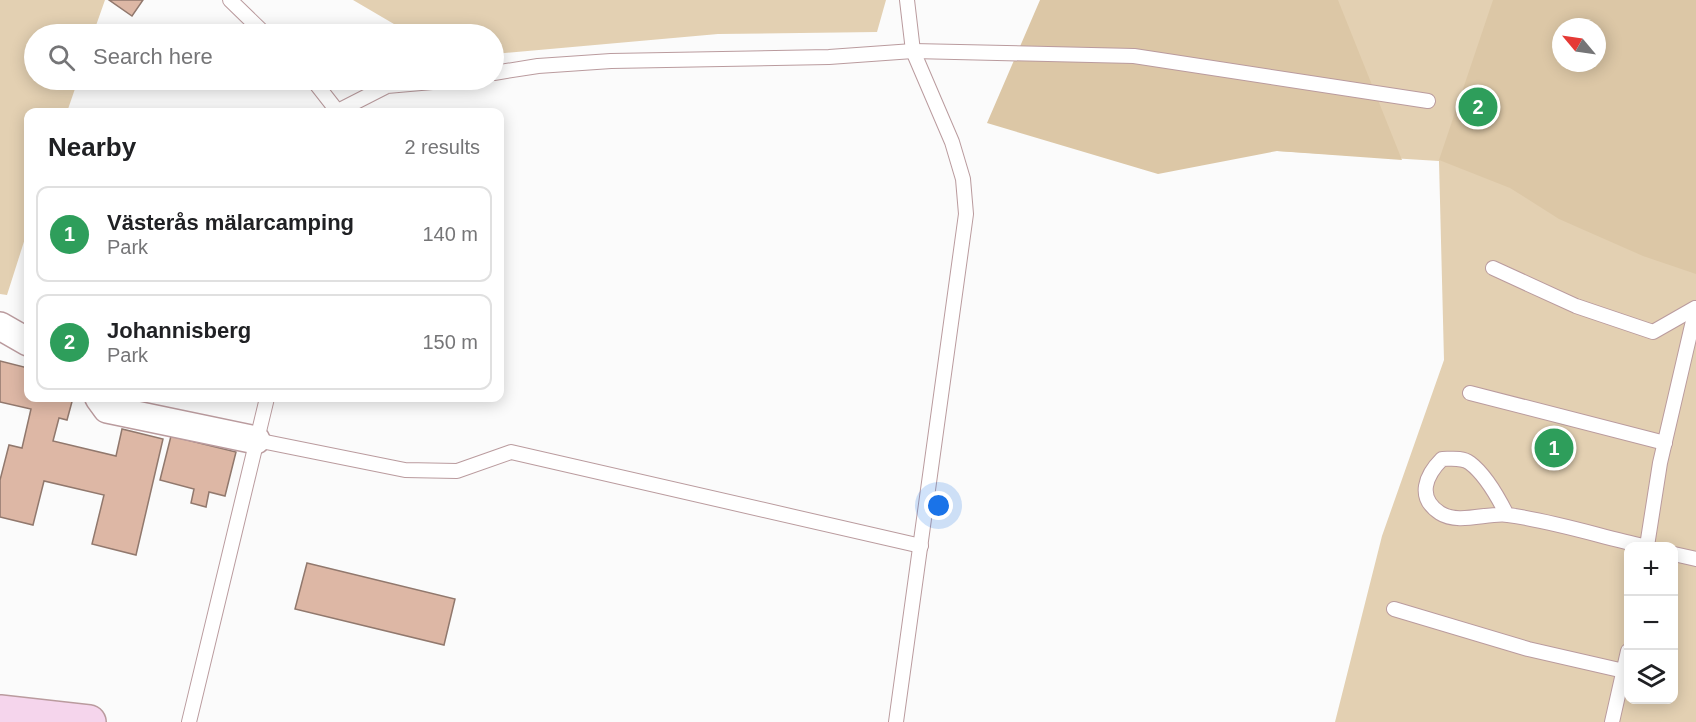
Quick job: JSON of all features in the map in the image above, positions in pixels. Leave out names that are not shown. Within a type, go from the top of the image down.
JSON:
[{"type":"main road","points":[[0,712],[89,722]]},
{"type":"street","points":[[0,326],[24,340]]},
{"type":"street","points":[[102,402],[108,409],[256,440]]},
{"type":"lane","points":[[230,0],[255,24]]},
{"type":"lane","points":[[896,722],[966,214],[963,179],[952,142],[913,51],[907,0]]},
{"type":"lane","points":[[504,71],[538,66],[611,61],[829,57],[913,51],[1134,56],[1428,102]]},
{"type":"lane","points":[[321,90],[335,108]]},
{"type":"lane","points":[[346,108],[379,90]]},
{"type":"lane","points":[[1493,268],[1576,306],[1653,332],[1695,308]]},
{"type":"lane","points":[[1646,542],[1695,308]]},
{"type":"lane","points":[[1470,393],[1665,442]]},
{"type":"lane","points":[[189,722],[266,402]]},
{"type":"lane","points":[[256,440],[405,470],[457,471],[511,452],[921,546]]},
{"type":"lane","points":[[1507,515],[1497,494],[1470,463],[1458,459],[1442,459],[1430,472],[1425,484],[1428,500],[1441,514],[1461,517],[1507,515],[1627,542]]},
{"type":"lane","points":[[1678,555],[1696,559]]},
{"type":"lane","points":[[1394,609],[1528,649],[1624,671],[1612,722]]},
{"type":"shaded area","points":[[0,0],[105,0],[97,24],[24,24],[24,90],[75,90],[68,108],[24,108],[24,242],[7,295],[0,294]]},
{"type":"shaded area","points":[[353,0],[886,0],[877,32],[718,34],[504,53],[504,24],[394,24]]},
{"type":"shaded area","points":[[1040,0],[1338,0],[1402,160],[1277,151],[1158,174],[987,123]]},
{"type":"shaded area","points":[[1219,0],[1696,0],[1696,722],[1335,722],[1382,536],[1444,360],[1439,161],[1277,151]]},
{"type":"shaded area","points":[[1493,0],[1696,0],[1696,274],[1643,256],[1559,219],[1510,188],[1439,160]]},
{"type":"building","points":[[109,0],[143,0],[132,16]]},
{"type":"building","points":[[0,361],[24,367],[24,402],[72,402],[67,420],[59,418],[53,441],[116,456],[122,429],[163,439],[136,555],[92,544],[104,495],[44,481],[33,525],[0,517],[0,480],[9,445],[22,448],[31,409],[0,402]]},
{"type":"building","points":[[171,436],[236,452],[225,496],[209,492],[206,507],[191,503],[194,489],[160,480]]},
{"type":"building","points":[[307,563],[455,599],[444,645],[295,609]]},
{"type":"place","name":"Johannisberg","points":[[1478,107]]},
{"type":"place","name":"Västerås mälarcamping","points":[[1554,448]]}]
